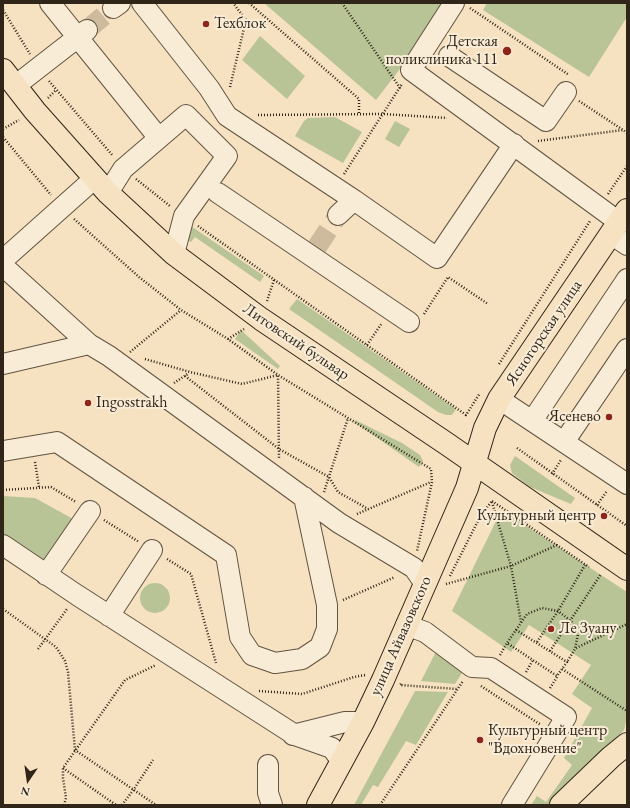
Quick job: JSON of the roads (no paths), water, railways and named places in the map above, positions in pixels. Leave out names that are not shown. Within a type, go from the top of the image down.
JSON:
[{"type":"main road","name":"Литовский бульвар","points":[[6,74],[35,111],[101,185],[174,254],[261,319],[475,463],[627,569]]},
{"type":"main road","name":"Ясногорская улица","points":[[475,463],[485,428],[491,393],[621,228]]},
{"type":"main road","name":"улица Айвазовского","points":[[318,805],[363,722],[383,680],[406,625],[434,587],[475,463]]},
{"type":"main road","points":[[561,805],[610,757],[627,744]]},
{"type":"lane","points":[[50,3],[83,33],[158,137]]},
{"type":"lane","points":[[142,3],[209,88],[227,116],[335,187],[438,258],[514,144]]},
{"type":"lane","points":[[462,5],[411,70],[514,144],[599,208],[621,228]]},
{"type":"lane","points":[[6,74],[38,68],[83,33]]},
{"type":"lane","points":[[449,56],[546,121],[566,92]]},
{"type":"lane","points":[[3,260],[62,206],[101,185],[123,169],[158,137],[186,115],[226,156],[184,216],[174,254]]},
{"type":"lane","points":[[207,136],[227,116]]},
{"type":"lane","points":[[218,193],[409,322]]},
{"type":"lane","points":[[338,215],[354,200]]},
{"type":"lane","points":[[3,266],[89,344],[109,356],[339,523],[414,568],[434,587]]},
{"type":"lane","points":[[532,421],[627,279]]},
{"type":"lane","points":[[3,364],[89,344]]},
{"type":"lane","points":[[564,442],[627,349]]},
{"type":"lane","points":[[491,393],[627,484]]},
{"type":"lane","points":[[3,451],[57,442],[226,555],[240,637],[252,655],[275,663],[302,659],[320,648],[327,629],[327,605],[312,503]]},
{"type":"lane","points":[[46,575],[90,510]]},
{"type":"lane","points":[[3,545],[46,575],[223,689],[289,739],[332,748],[342,762]]},
{"type":"lane","points":[[109,616],[152,550]]},
{"type":"lane","points":[[406,625],[425,632],[472,667],[491,668],[566,717],[512,805]]},
{"type":"lane","points":[[289,739],[345,722],[363,722]]},
{"type":"lane","points":[[268,765],[268,793],[272,805]]},
{"type":"tunnel","points":[[88,29],[113,8]]},
{"type":"tunnel","points":[[317,247],[338,215]]},
{"type":"place","name":"Техблок","points":[[206,24]]},
{"type":"place","name":"Детская поликлиника 111","points":[[507,51]]},
{"type":"place","name":"Ingosstrakh","points":[[88,403]]},
{"type":"place","name":"Ясенево","points":[[609,417]]},
{"type":"place","name":"Культурный центр","points":[[604,516]]},
{"type":"place","name":"Ле Зуану","points":[[551,629]]},
{"type":"place","name":"Культурный центр \"Вдохновение\"","points":[[480,740]]}]
